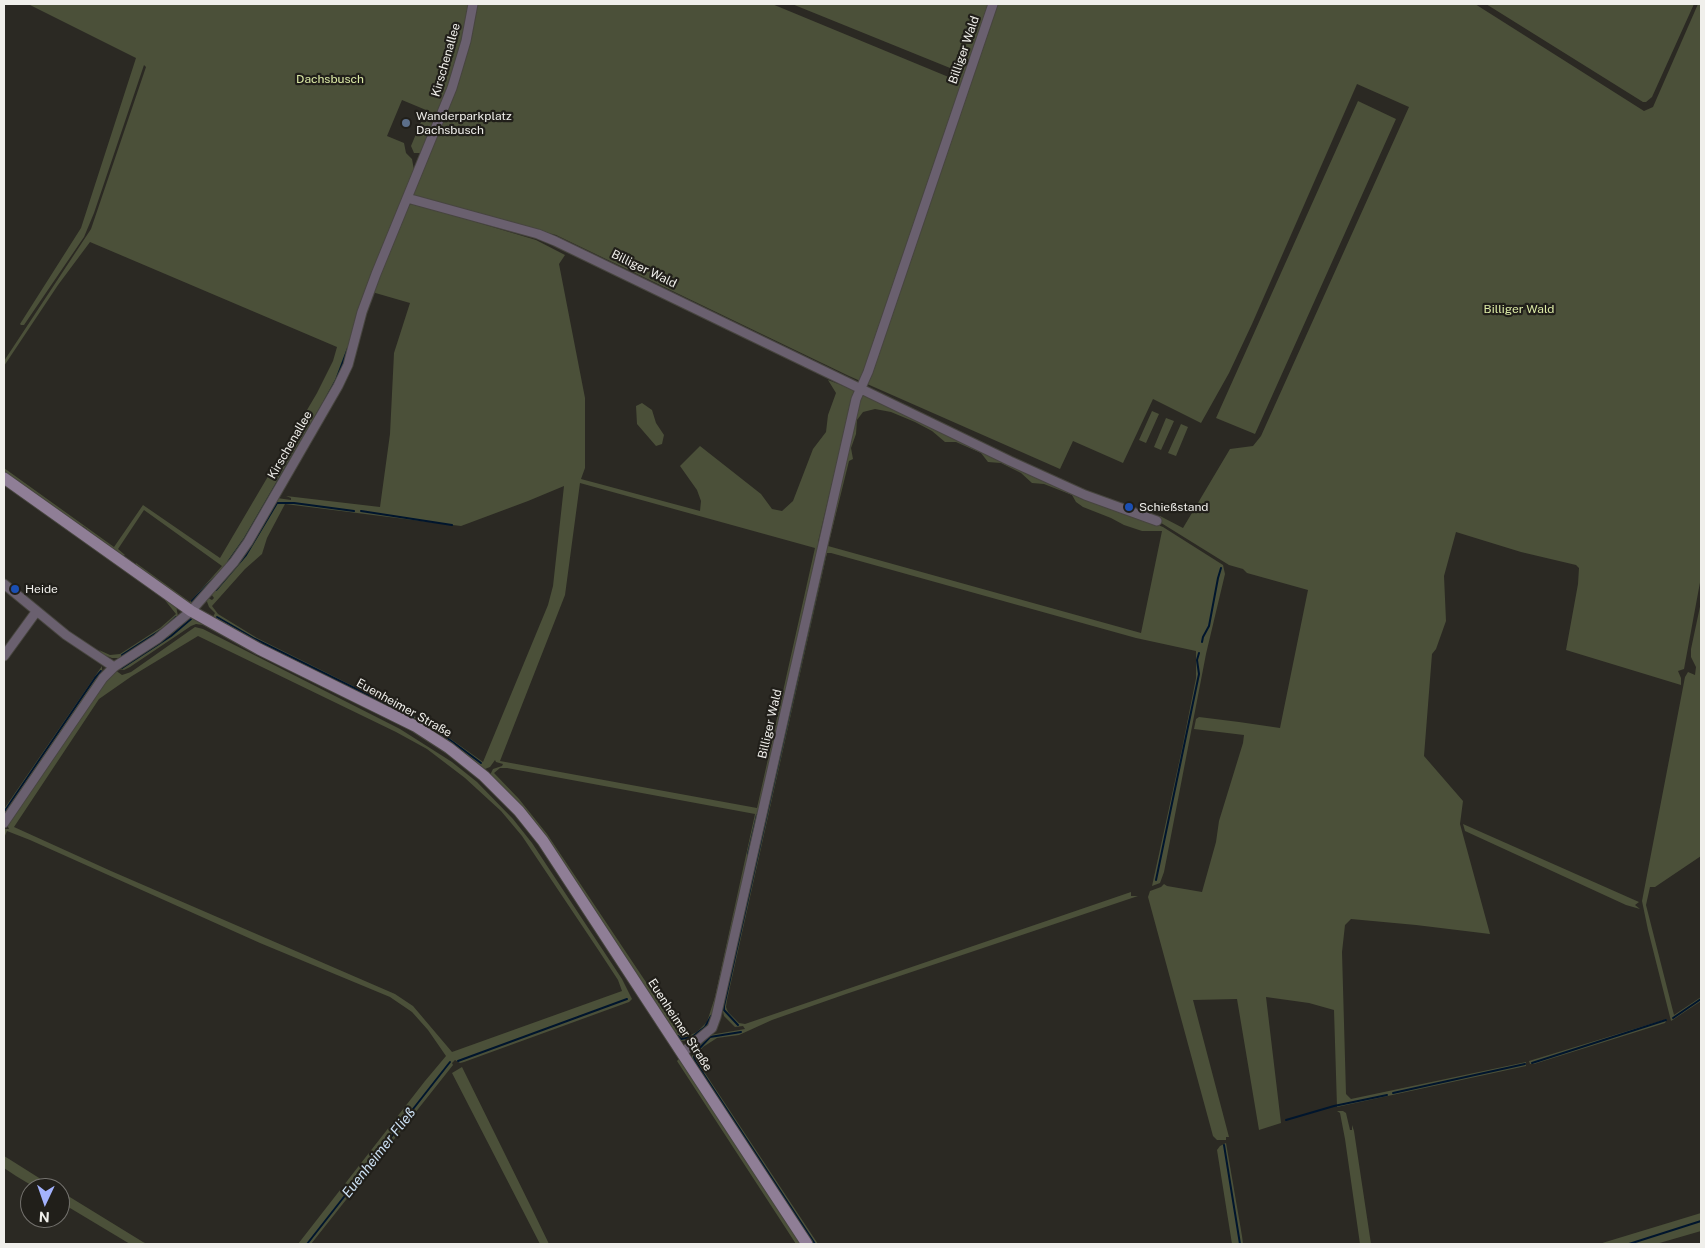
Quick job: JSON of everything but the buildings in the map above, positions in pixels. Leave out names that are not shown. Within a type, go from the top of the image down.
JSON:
[{"type":"main road","name":"Euenheimer Straße","points":[[4,478],[191,611],[259,649],[415,726],[449,748],[484,776],[514,805],[543,841],[806,1244]]},
{"type":"street","name":"Kirschenallee","points":[[4,823],[99,683],[114,667],[157,639],[191,611],[230,567],[242,551],[342,380],[354,348],[368,296],[452,88],[466,41],[473,4]]},
{"type":"street","name":"Billiger Wald","points":[[682,1054],[712,1028],[716,1017],[856,399],[862,388],[993,4]]},
{"type":"street","name":"Billiger Wald","points":[[407,198],[538,234],[555,241],[1010,461],[1085,494],[1157,521]]},
{"type":"street","points":[[4,584],[66,635],[114,667]]},
{"type":"street","points":[[4,656],[36,612]]},
{"type":"green space","name":"Dachsbusch","points":[[28,4],[470,4],[459,58],[423,153],[414,153],[411,146],[426,110],[402,100],[387,136],[404,143],[406,153],[412,159],[414,170],[345,366],[243,546],[194,603],[189,603],[135,566],[136,563],[190,602],[222,566],[144,510],[118,549],[125,555],[123,556],[87,532],[87,529],[83,526],[81,527],[4,473],[4,468],[114,547],[143,505],[220,558],[317,393],[333,361],[337,347],[90,242],[58,285],[4,366],[4,361],[91,229],[146,67],[144,65],[94,213],[84,237],[24,325],[21,325],[81,228],[136,58]]},
{"type":"green space","name":"Billiger Wald","points":[[475,4],[772,4],[951,78],[955,70],[792,4],[1475,4],[1644,111],[1653,107],[1698,4],[1701,4],[1701,577],[1684,669],[1678,671],[1681,685],[1566,650],[1578,584],[1579,568],[1576,565],[1521,552],[1456,532],[1444,576],[1446,621],[1436,649],[1432,654],[1424,756],[1463,801],[1460,824],[1490,934],[1351,919],[1345,925],[1342,952],[1346,1094],[1351,1099],[1526,1062],[1526,1066],[1337,1107],[1334,1010],[1309,1003],[1266,997],[1281,1123],[1259,1130],[1237,999],[1193,1000],[1229,1137],[1226,1137],[1226,1140],[1217,1140],[1213,1136],[1148,897],[1150,891],[1164,884],[1202,892],[1216,842],[1219,821],[1244,735],[1194,729],[1196,719],[1199,717],[1280,728],[1308,590],[1247,573],[1243,569],[1229,565],[1158,521],[1160,516],[1183,528],[1230,449],[1253,446],[1261,436],[1409,107],[1357,84],[1252,324],[1229,373],[1201,423],[1153,399],[1123,463],[1073,441],[1060,469],[849,376],[556,235],[412,197]]},
{"type":"green space","points":[[1486,4],[1694,4],[1652,97],[1643,102]]},
{"type":"green space","points":[[1358,101],[1396,119],[1255,434],[1216,418]]},
{"type":"green space","points":[[411,204],[536,240],[565,255],[559,264],[585,398],[585,468],[581,479],[700,511],[701,501],[697,490],[680,466],[700,446],[761,494],[772,509],[782,511],[793,501],[813,449],[826,432],[828,415],[836,393],[828,380],[854,390],[818,542],[821,543],[711,1024],[693,1040],[680,1041],[490,775],[493,769],[503,764],[495,760],[490,767],[485,769],[417,722],[416,718],[411,719],[253,641],[213,617],[215,613],[209,607],[206,599],[212,600],[214,598],[211,594],[277,498],[291,500],[291,498],[286,496],[380,507],[390,434],[394,353],[410,303],[372,292],[407,207]],"holes":[[[580,483],[815,548],[757,808],[500,761],[565,595]],[[564,486],[553,586],[548,605],[483,762],[431,725],[257,638],[218,614],[212,606],[245,569],[262,554],[267,538],[285,504],[461,526]],[[500,768],[507,768],[755,814],[715,997],[707,1022],[697,1032],[688,1036],[682,1036],[547,834],[519,799],[494,773]]]},
{"type":"green space","points":[[864,395],[1075,493],[1163,527],[1223,565],[1225,574],[1206,654],[1164,872],[1160,883],[1152,886],[1196,678],[1196,651],[1136,638],[827,553],[727,1000],[726,1007],[728,1012],[739,1023],[745,1024],[1131,892],[1131,896],[1138,896],[846,994],[772,1020],[739,1035],[717,1038],[703,1047],[698,1054],[699,1064],[818,1244],[812,1244],[692,1059],[692,1056],[702,1041],[710,1035],[745,1029],[743,1026],[735,1027],[724,1016],[722,1007],[861,396]],"holes":[[[875,409],[891,412],[932,431],[945,442],[956,442],[981,453],[988,462],[1001,463],[1021,473],[1032,483],[1044,484],[1072,495],[1076,502],[1083,507],[1142,531],[1162,531],[1141,633],[828,546],[849,461],[853,459],[851,448],[856,434],[857,420],[863,412]]]},
{"type":"green space","points":[[642,403],[652,410],[656,423],[664,435],[662,444],[656,446],[637,424],[636,406]]},
{"type":"green space","points":[[1152,411],[1159,414],[1146,443],[1139,440]]},
{"type":"green space","points":[[1166,418],[1174,421],[1161,450],[1154,447]]},
{"type":"green space","points":[[1181,424],[1188,427],[1176,456],[1168,453]]},
{"type":"green space","points":[[4,483],[176,606],[178,616],[174,623],[120,658],[104,655],[99,650],[110,655],[120,654],[160,628],[176,614],[164,599],[4,485]]},
{"type":"green space","points":[[1701,602],[1701,856],[1655,887],[1650,887],[1646,905],[1674,1015],[1701,997],[1701,1001],[1671,1021],[1642,901],[1685,677],[1688,672],[1695,675],[1696,667],[1691,657],[1691,649]]},
{"type":"green space","points":[[190,616],[203,625],[196,624],[191,626],[130,667],[124,670],[119,669]]},
{"type":"green space","points":[[195,627],[203,629],[400,729],[452,762],[477,782],[513,819],[532,843],[622,979],[632,999],[629,1002],[464,1062],[460,1063],[455,1060],[452,1063],[453,1065],[311,1244],[298,1244],[446,1056],[428,1030],[412,1012],[390,997],[260,943],[30,840],[7,831],[4,838],[4,829],[9,829],[7,825],[94,694],[115,670],[122,675],[131,672]],"holes":[[[198,636],[396,732],[427,749],[465,778],[501,811],[522,836],[618,980],[622,991],[452,1052],[413,1006],[395,994],[14,827],[99,699],[132,676]]]},
{"type":"green space","points":[[102,666],[102,673],[4,819],[4,809]]},
{"type":"green space","points":[[1463,824],[1639,902],[1635,905],[1640,909],[1626,905],[1465,831]]},
{"type":"green space","points":[[1667,1019],[1665,1023],[1534,1064],[1530,1064],[1529,1061]]},
{"type":"green space","points":[[679,1059],[802,1244],[796,1244],[677,1061]]},
{"type":"green space","points":[[462,1067],[549,1244],[540,1244],[452,1073]]},
{"type":"green space","points":[[1337,1111],[1346,1113],[1350,1130],[1352,1130],[1352,1125],[1354,1131],[1371,1244],[1360,1244],[1345,1139],[1340,1113]]},
{"type":"green space","points":[[1226,1143],[1243,1244],[1232,1244],[1217,1150]]},
{"type":"green space","points":[[4,1156],[39,1178],[20,1178],[4,1168]]},
{"type":"green space","points":[[70,1197],[147,1244],[130,1244],[70,1208]]},
{"type":"green space","points":[[1701,1213],[1701,1231],[1656,1244],[1599,1244]]},
{"type":"waterway","points":[[228,562],[245,538],[324,402],[336,380],[348,348]]},
{"type":"waterway","points":[[216,590],[246,555],[277,503],[294,503],[354,511]]},
{"type":"waterway","points":[[361,511],[452,525]]},
{"type":"waterway","points":[[738,1025],[724,1010],[724,1006],[825,555]]},
{"type":"waterway","points":[[1202,642],[1209,626],[1221,568]]},
{"type":"waterway","points":[[192,601],[215,577]]},
{"type":"waterway","points":[[122,655],[164,628],[176,617]]},
{"type":"waterway","points":[[217,617],[255,639],[413,717]]},
{"type":"waterway","points":[[122,668],[171,636],[191,619]]},
{"type":"waterway","points":[[1156,880],[1199,674],[1197,660],[1199,653]]},
{"type":"waterway","points":[[4,812],[101,671]]},
{"type":"waterway","points":[[418,719],[481,763]]},
{"type":"waterway","points":[[748,854],[757,815]]},
{"type":"waterway","name":"Euenheimer Fließ","points":[[458,1061],[627,999]]},
{"type":"waterway","points":[[1673,1018],[1701,999]]},
{"type":"waterway","points":[[678,1036],[681,1039],[692,1037],[705,1027],[711,1016]]},
{"type":"waterway","points":[[1532,1063],[1666,1020]]},
{"type":"waterway","points":[[741,1032],[710,1037],[697,1051],[694,1057],[695,1061],[815,1244]]},
{"type":"waterway","name":"Euenheimer Fließ","points":[[307,1244],[450,1062]]},
{"type":"waterway","points":[[1393,1093],[1525,1064]]},
{"type":"waterway","points":[[1286,1120],[1334,1106],[1387,1095]]},
{"type":"waterway","points":[[1224,1145],[1240,1244]]},
{"type":"waterway","points":[[1629,1244],[1701,1221]]},
{"type":"place","name":"Wanderparkplatz Dachsbusch","points":[[406,123]]},
{"type":"place","name":"Schießstand","points":[[1129,507]]},
{"type":"place","name":"Heide","points":[[15,589]]}]
